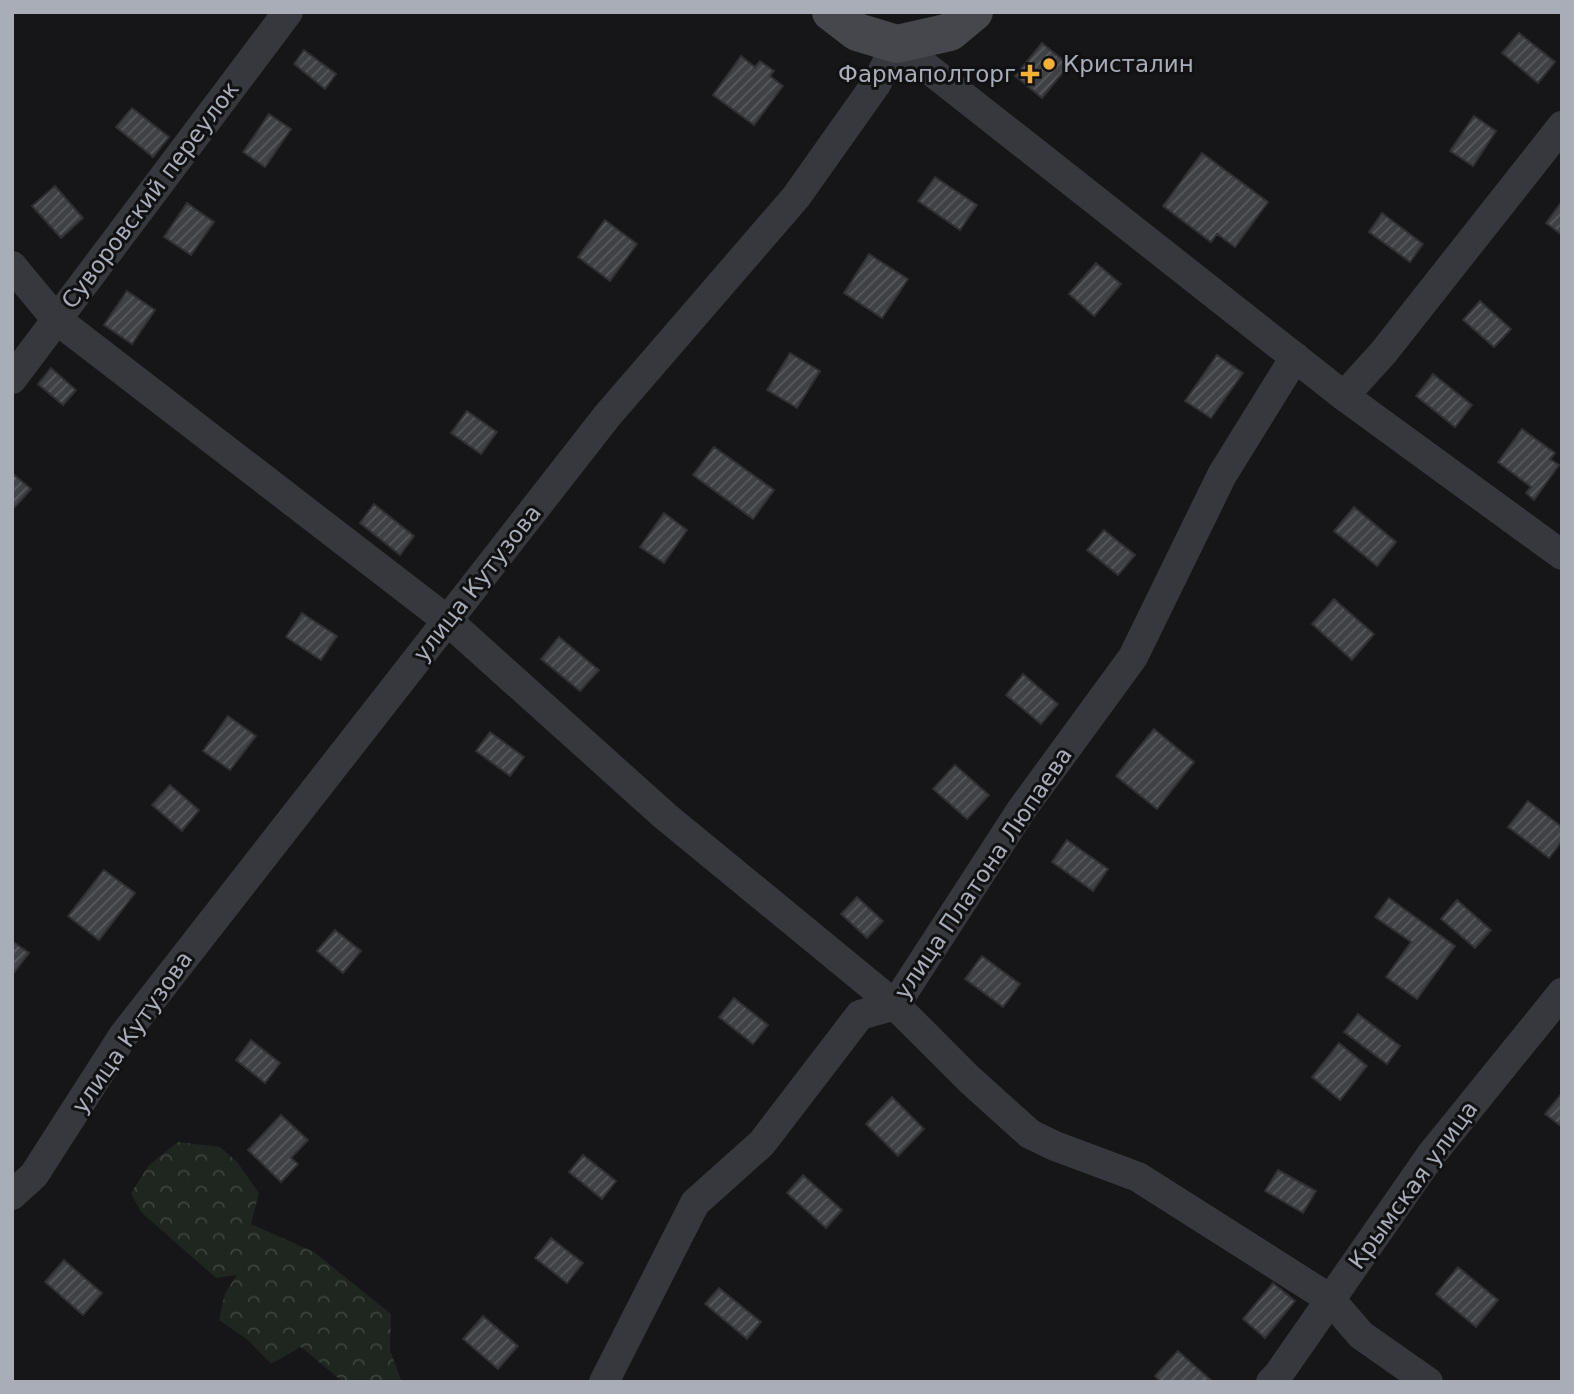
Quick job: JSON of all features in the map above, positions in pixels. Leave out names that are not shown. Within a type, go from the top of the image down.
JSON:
[{"type":"street","name":"Суворовский переулок","points":[[12,379],[288,12]]},
{"type":"street","points":[[831,12],[857,32],[897,44],[1344,396],[1562,555]]},
{"type":"street","points":[[897,44],[950,32],[974,12]]},
{"type":"street","name":"улица Кутузова","points":[[12,1195],[34,1175],[123,1037],[607,416],[796,197],[876,84],[897,44]]},
{"type":"street","points":[[1344,396],[1562,126]]},
{"type":"street","points":[[12,266],[56,319],[447,621],[665,817],[895,1004],[969,1079],[1030,1134],[1138,1177],[1330,1299],[1361,1335],[1428,1382]]},
{"type":"street","name":"улица Платона Люпаева","points":[[604,1382],[695,1203],[762,1143],[860,1015],[895,1004],[1023,809],[1133,657],[1222,475],[1295,357]]},
{"type":"street","name":"Крымская улица","points":[[1270,1382],[1278,1375],[1431,1155],[1562,993]]},
{"type":"green space","points":[[178,1142],[220,1147],[237,1162],[259,1193],[251,1224],[314,1252],[391,1314],[390,1350],[402,1382],[343,1382],[301,1347],[271,1364],[248,1340],[219,1320],[225,1293],[237,1275],[216,1278],[141,1212],[131,1193],[149,1165]]},
{"type":"building","points":[[1519,33],[1555,62],[1538,83],[1502,53]]},
{"type":"building","points":[[1042,43],[1069,65],[1042,98],[1015,76]]},
{"type":"building","points":[[304,50],[336,74],[325,89],[294,64]]},
{"type":"building","points":[[741,56],[755,67],[760,61],[774,71],[770,76],[783,86],[754,125],[713,95]]},
{"type":"building","points":[[132,108],[169,137],[153,157],[116,127]]},
{"type":"building","points":[[269,114],[291,129],[265,167],[243,152]]},
{"type":"building","points":[[1474,116],[1496,131],[1473,166],[1450,151]]},
{"type":"building","points":[[1202,153],[1268,202],[1235,247],[1217,234],[1211,242],[1163,206]]},
{"type":"building","points":[[935,177],[977,205],[960,230],[918,201]]},
{"type":"building","points":[[55,186],[83,218],[61,238],[32,206]]},
{"type":"building","points":[[187,203],[214,222],[191,255],[164,237]]},
{"type":"building","points":[[1560,204],[1562,205],[1562,235],[1546,223]]},
{"type":"building","points":[[1382,213],[1423,244],[1410,262],[1369,232]]},
{"type":"building","points":[[605,220],[637,244],[610,281],[578,257]]},
{"type":"building","points":[[869,254],[908,279],[882,318],[844,293]]},
{"type":"building","points":[[1096,263],[1121,284],[1094,316],[1069,294]]},
{"type":"building","points":[[127,291],[155,310],[132,344],[104,325]]},
{"type":"building","points":[[1480,301],[1511,329],[1494,347],[1463,320]]},
{"type":"building","points":[[790,353],[820,371],[797,408],[767,390]]},
{"type":"building","points":[[1217,355],[1243,373],[1211,418],[1185,401]]},
{"type":"building","points":[[51,368],[76,390],[63,405],[38,384]]},
{"type":"building","points":[[1433,374],[1472,405],[1455,427],[1416,396]]},
{"type":"building","points":[[467,411],[497,432],[481,454],[451,433]]},
{"type":"building","points":[[1522,429],[1555,453],[1550,459],[1559,465],[1534,500],[1526,493],[1531,487],[1498,462]]},
{"type":"building","points":[[714,447],[774,490],[753,519],[693,475]]},
{"type":"building","points":[[12,473],[31,489],[15,507],[12,505]]},
{"type":"building","points":[[374,504],[414,536],[400,555],[360,523]]},
{"type":"building","points":[[1354,507],[1396,542],[1377,566],[1334,531]]},
{"type":"building","points":[[664,513],[687,530],[664,563],[640,547]]},
{"type":"building","points":[[1104,530],[1135,555],[1118,575],[1087,550]]},
{"type":"building","points":[[1334,599],[1374,634],[1352,660],[1312,624]]},
{"type":"building","points":[[302,613],[337,636],[321,660],[286,637]]},
{"type":"building","points":[[559,637],[599,670],[580,691],[541,659]]},
{"type":"building","points":[[1023,674],[1058,704],[1041,724],[1006,695]]},
{"type":"building","points":[[228,716],[256,736],[230,770],[203,751]]},
{"type":"building","points":[[1154,729],[1194,762],[1157,809],[1116,776]]},
{"type":"building","points":[[490,732],[524,757],[510,776],[476,751]]},
{"type":"building","points":[[955,765],[989,795],[967,819],[933,789]]},
{"type":"building","points":[[170,785],[199,810],[182,831],[152,805]]},
{"type":"building","points":[[1528,801],[1562,827],[1562,841],[1549,858],[1508,827]]},
{"type":"building","points":[[1067,840],[1108,869],[1093,891],[1052,862]]},
{"type":"building","points":[[104,870],[135,893],[99,940],[68,916]]},
{"type":"building","points":[[857,897],[883,921],[867,938],[841,914]]},
{"type":"building","points":[[1389,898],[1455,946],[1417,999],[1386,977],[1411,942],[1375,917]]},
{"type":"building","points":[[1457,900],[1491,930],[1475,948],[1441,919]]},
{"type":"building","points":[[335,930],[361,951],[343,973],[317,951]]},
{"type":"building","points":[[12,941],[29,953],[12,975]]},
{"type":"building","points":[[982,956],[1020,984],[1003,1007],[965,979]]},
{"type":"building","points":[[734,998],[768,1025],[753,1044],[719,1017]]},
{"type":"building","points":[[1358,1014],[1400,1046],[1387,1064],[1344,1032]]},
{"type":"building","points":[[251,1040],[280,1063],[265,1083],[236,1060]]},
{"type":"building","points":[[1339,1043],[1367,1066],[1340,1100],[1312,1077]]},
{"type":"building","points":[[1562,1093],[1562,1127],[1545,1114]]},
{"type":"building","points":[[892,1097],[924,1129],[898,1156],[866,1124]]},
{"type":"building","points":[[281,1115],[308,1140],[291,1158],[298,1164],[281,1182],[248,1150]]},
{"type":"building","points":[[583,1155],[616,1181],[602,1199],[569,1172]]},
{"type":"building","points":[[1278,1170],[1316,1191],[1303,1213],[1265,1191]]},
{"type":"building","points":[[803,1175],[842,1210],[826,1228],[787,1193]]},
{"type":"building","points":[[551,1238],[583,1263],[567,1283],[535,1258]]},
{"type":"building","points":[[64,1260],[102,1293],[83,1315],[45,1282]]},
{"type":"building","points":[[1458,1267],[1498,1300],[1476,1327],[1436,1294]]},
{"type":"building","points":[[1273,1283],[1295,1301],[1265,1338],[1243,1319]]},
{"type":"building","points":[[719,1288],[761,1322],[747,1339],[705,1304]]},
{"type":"building","points":[[483,1316],[518,1346],[498,1369],[463,1339]]},
{"type":"building","points":[[1178,1351],[1213,1382],[1161,1382],[1155,1376]]},
{"type":"place","name":"Кристалин","points":[[1049,64]]},
{"type":"place","name":"Фармаполторг","points":[[1030,74]]}]
